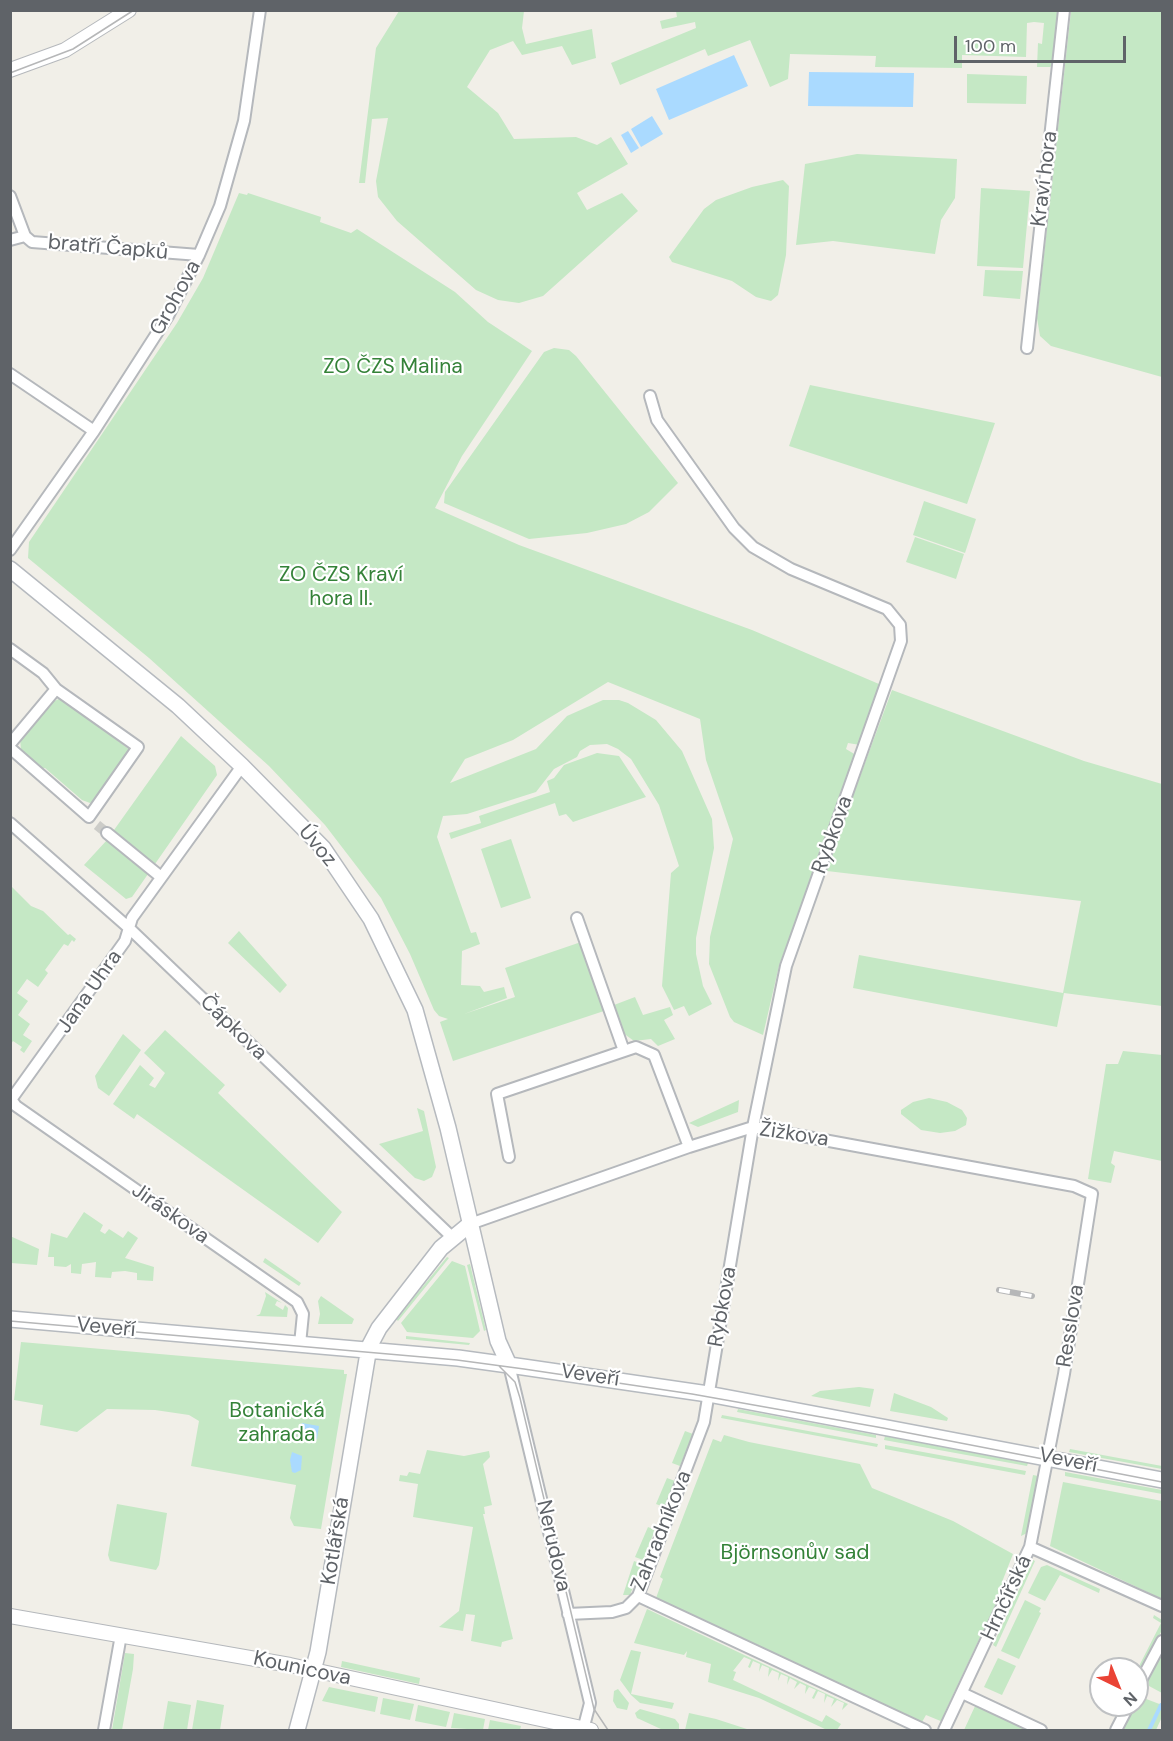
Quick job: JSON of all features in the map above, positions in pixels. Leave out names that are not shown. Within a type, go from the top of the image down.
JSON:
[{"type":"main road","name":"Úvoz","points":[[10,569],[178,706],[242,766],[323,848],[376,927],[415,1010],[448,1128],[498,1341],[509,1365]]},
{"type":"main road","name":"Kotlářská","points":[[297,1731],[314,1670],[369,1350],[379,1328],[452,1237],[470,1224]]},
{"type":"main road","name":"Veveří","points":[[10,1318],[369,1350],[509,1365],[708,1394],[1162,1479]]},
{"type":"street","points":[[10,70],[72,46],[129,10]]},
{"type":"street","name":"Grohova","points":[[10,550],[94,431],[168,316],[199,255],[220,206],[244,121],[260,10]]},
{"type":"street","name":"Kraví hora","points":[[1027,348],[1064,10]]},
{"type":"street","name":"bratří Čapků","points":[[10,196],[25,236],[32,242],[199,255]]},
{"type":"street","points":[[10,240],[25,236]]},
{"type":"street","points":[[10,374],[94,431]]},
{"type":"street","name":"Rybkova","points":[[650,396],[657,420],[734,528],[753,547],[791,569],[887,609],[900,625],[902,633],[889,682],[786,966],[753,1127],[708,1394]]},
{"type":"street","points":[[10,649],[43,673],[56,689],[138,747],[93,821],[11,748],[56,689]]},
{"type":"street","name":"Jana Uhra","points":[[11,1100],[125,941],[132,918],[160,877],[242,766]]},
{"type":"street","name":"Čápkova","points":[[10,823],[129,928],[452,1237]]},
{"type":"street","points":[[107,833],[160,877]]},
{"type":"street","points":[[577,918],[624,1051]]},
{"type":"street","points":[[509,1157],[497,1094],[636,1047],[654,1055],[689,1147]]},
{"type":"street","name":"Jiráskova","points":[[11,1100],[16,1106],[297,1302],[303,1314],[300,1344]]},
{"type":"street","name":"Žižkova","points":[[470,1224],[689,1147],[753,1127],[1074,1186],[1092,1194]]},
{"type":"street","name":"Resslova","points":[[1048,1458],[1064,1374],[1092,1194]]},
{"type":"street","name":"Nerudova","points":[[509,1365],[590,1703],[586,1730]]},
{"type":"street","name":"Zahradníkova","points":[[568,1614],[612,1612],[626,1608],[638,1596],[704,1422],[708,1394]]},
{"type":"street","name":"Hrnčířská","points":[[944,1731],[1030,1547],[1048,1458]]},
{"type":"street","points":[[1030,1547],[1162,1606]]},
{"type":"street","points":[[638,1596],[925,1731]]},
{"type":"street","name":"Kounicova","points":[[10,1616],[314,1670],[586,1730]]},
{"type":"street","points":[[104,1731],[121,1635]]},
{"type":"street","points":[[1149,1665],[1162,1641]]},
{"type":"street","points":[[962,1693],[1041,1731]]},
{"type":"street","points":[[1116,1731],[1123,1717]]},
{"type":"green space","points":[[399,11],[524,11],[522,28],[526,44],[592,29],[596,58],[572,65],[562,46],[522,55],[513,41],[490,50],[467,87],[498,113],[514,139],[576,137],[597,145],[611,137],[628,164],[577,193],[587,210],[622,193],[638,211],[543,296],[519,303],[498,300],[476,290],[397,221],[378,197],[376,181],[388,118],[372,119],[365,183],[359,183],[376,48]]},
{"type":"green space","points":[[676,11],[1059,11],[1053,65],[1050,67],[1037,67],[1038,43],[1042,44],[1044,23],[1034,22],[1027,23],[1026,57],[962,55],[962,68],[875,67],[876,56],[790,54],[788,79],[770,87],[750,40],[708,56],[705,49],[620,85],[611,63],[696,28],[695,22],[662,29],[660,21],[677,17]]},
{"type":"green space","points":[[1071,11],[1162,11],[1162,377],[1051,346],[1040,336],[1037,318]]},
{"type":"green space","points":[[967,74],[1027,76],[1026,104],[967,103]]},
{"type":"green space","points":[[857,154],[957,159],[955,198],[941,220],[935,254],[833,241],[796,245],[805,164]]},
{"type":"green space","points":[[783,180],[789,186],[786,255],[778,295],[771,301],[756,297],[732,281],[672,262],[669,257],[704,209],[716,200],[752,187]]},
{"type":"green space","points":[[981,188],[1030,191],[1023,268],[977,266]]},
{"type":"green space","points":[[239,193],[247,195],[248,193],[321,217],[320,222],[351,233],[357,229],[455,292],[488,322],[532,351],[462,456],[435,508],[519,545],[752,630],[879,684],[881,688],[860,745],[848,743],[846,749],[856,755],[779,966],[763,1035],[734,1022],[730,1017],[709,964],[710,937],[733,839],[706,760],[700,719],[608,682],[513,740],[465,759],[450,783],[536,749],[567,716],[603,700],[619,700],[628,703],[656,720],[682,751],[712,819],[714,848],[696,938],[696,954],[703,986],[712,1004],[689,1016],[684,1006],[674,1010],[662,986],[671,873],[679,866],[659,805],[631,759],[607,744],[590,745],[580,751],[577,757],[554,769],[536,792],[467,814],[443,816],[437,837],[471,933],[476,932],[480,944],[462,951],[461,985],[480,986],[484,992],[504,987],[507,998],[464,1014],[515,997],[505,968],[581,942],[604,1011],[453,1061],[440,1022],[448,1019],[439,1016],[434,1010],[410,954],[381,898],[325,825],[269,766],[149,658],[28,558],[29,542],[177,323],[203,278]]},
{"type":"green space","points":[[985,270],[1023,271],[1020,299],[983,296]]},
{"type":"green space","points":[[554,348],[569,350],[576,356],[678,483],[649,512],[626,524],[587,533],[529,539],[444,503],[445,492],[544,352]]},
{"type":"green space","points":[[810,385],[995,423],[967,504],[789,446]]},
{"type":"green space","points":[[924,501],[976,519],[965,553],[913,535]]},
{"type":"green space","points":[[915,537],[964,554],[956,579],[906,562]]},
{"type":"green space","points":[[892,690],[1084,761],[1162,784],[1162,1006],[1064,993],[1057,1027],[853,988],[859,955],[1063,993],[1081,901],[827,871],[826,868]]},
{"type":"green space","points":[[61,698],[130,750],[95,801],[90,803],[82,800],[45,768],[40,769],[21,750],[20,738],[48,704]]},
{"type":"green space","points":[[181,736],[215,766],[217,775],[132,897],[126,899],[84,865],[107,840],[104,837],[111,829],[114,830]]},
{"type":"green space","points":[[597,753],[619,756],[646,797],[573,822],[566,814],[559,816],[555,803],[451,839],[449,833],[481,823],[479,816],[550,792],[547,781],[554,778],[564,765]]},
{"type":"green space","points":[[511,839],[531,898],[501,908],[481,849]]},
{"type":"green space","points":[[11,886],[31,906],[43,911],[68,935],[76,939],[74,942],[72,940],[68,946],[64,944],[45,970],[48,973],[38,987],[27,979],[17,993],[28,1001],[18,1015],[30,1024],[23,1035],[32,1041],[24,1053],[20,1050],[22,1047],[13,1041],[11,1044]]},
{"type":"green space","points":[[239,931],[287,985],[280,993],[228,943]]},
{"type":"green space","points":[[635,997],[643,1015],[670,1007],[673,1015],[664,1020],[675,1039],[658,1046],[651,1039],[634,1041],[623,1033],[614,1005]]},
{"type":"green space","points":[[165,1030],[225,1085],[218,1093],[342,1212],[318,1243],[137,1114],[134,1119],[113,1104],[140,1065],[154,1078],[149,1085],[155,1088],[165,1073],[144,1053]]},
{"type":"green space","points":[[123,1034],[141,1050],[109,1096],[98,1088],[95,1076]]},
{"type":"green space","points":[[1123,1051],[1162,1055],[1162,1161],[1114,1151],[1111,1163],[1115,1166],[1111,1183],[1088,1179],[1106,1064],[1118,1064]]},
{"type":"green space","points":[[929,1098],[947,1102],[962,1110],[967,1118],[966,1125],[955,1131],[940,1133],[921,1130],[901,1114],[901,1110],[913,1102]]},
{"type":"green space","points":[[739,1100],[738,1112],[698,1127],[689,1123]]},
{"type":"green space","points":[[417,1108],[424,1111],[436,1167],[432,1177],[424,1181],[415,1178],[379,1144],[423,1131]]},
{"type":"green space","points":[[84,1212],[103,1225],[100,1231],[105,1234],[109,1229],[123,1238],[128,1231],[138,1238],[125,1258],[154,1267],[153,1281],[137,1280],[137,1273],[125,1271],[112,1272],[111,1278],[95,1277],[96,1262],[82,1264],[81,1274],[71,1273],[71,1264],[66,1267],[54,1266],[54,1257],[48,1257],[51,1233],[67,1238]]},
{"type":"green space","points":[[10,1236],[39,1249],[37,1265],[11,1263]]},
{"type":"green space","points":[[447,1257],[449,1258],[398,1321],[396,1319]]},
{"type":"green space","points":[[265,1258],[301,1283],[299,1286],[263,1262]]},
{"type":"green space","points":[[452,1261],[465,1266],[480,1331],[473,1338],[407,1332],[401,1323]]},
{"type":"green space","points":[[470,1264],[486,1330],[484,1331],[467,1265]]},
{"type":"green space","points":[[265,1292],[282,1303],[277,1301],[275,1305],[283,1310],[285,1305],[288,1308],[287,1317],[256,1316],[260,1314],[266,1296]]},
{"type":"green space","points":[[321,1296],[354,1319],[352,1324],[318,1324],[320,1314],[318,1301]]},
{"type":"green space","points":[[406,1336],[470,1343],[469,1345],[406,1339]]},
{"type":"green space","name":"Botanická zahrada","points":[[21,1342],[344,1370],[344,1374],[347,1374],[321,1529],[294,1526],[290,1518],[296,1485],[191,1466],[199,1421],[189,1415],[155,1410],[107,1409],[77,1432],[40,1425],[43,1405],[14,1400]]},
{"type":"green space","points":[[859,1387],[874,1389],[870,1407],[811,1396],[820,1391]]},
{"type":"green space","points":[[894,1393],[931,1407],[948,1418],[947,1421],[890,1411]]},
{"type":"green space","points":[[738,1409],[876,1435],[876,1438],[737,1412]]},
{"type":"green space","points":[[722,1415],[878,1444],[877,1447],[721,1418]]},
{"type":"green space","points":[[685,1431],[693,1434],[680,1466],[672,1463]]},
{"type":"green space","name":"Björnsonův sad","points":[[724,1435],[860,1464],[872,1488],[953,1521],[1013,1554],[1002,1582],[1005,1584],[945,1712],[943,1722],[926,1715],[922,1722],[656,1598],[663,1579],[660,1577],[713,1439],[721,1442]]},
{"type":"green space","points":[[885,1436],[1028,1463],[1027,1466],[884,1440]]},
{"type":"green space","points":[[885,1445],[1026,1471],[1025,1475],[885,1449]]},
{"type":"green space","points":[[1070,1449],[1162,1466],[1162,1469],[1069,1452]]},
{"type":"green space","points":[[427,1450],[464,1456],[489,1451],[490,1457],[483,1464],[492,1505],[484,1507],[485,1514],[483,1514],[513,1639],[502,1642],[501,1647],[471,1641],[475,1615],[466,1614],[463,1631],[439,1627],[459,1611],[473,1527],[413,1517],[418,1484],[399,1481],[400,1475],[407,1476],[409,1472],[420,1474]]},
{"type":"green space","points":[[1065,1472],[1162,1490],[1162,1494],[1065,1476]]},
{"type":"green space","points":[[1033,1475],[1038,1476],[1027,1533],[1021,1536]]},
{"type":"green space","points":[[667,1478],[675,1481],[664,1507],[656,1504]]},
{"type":"green space","points":[[1063,1482],[1162,1501],[1162,1599],[1050,1546]]},
{"type":"green space","points":[[117,1504],[167,1513],[159,1565],[156,1570],[110,1561],[108,1555]]},
{"type":"green space","points":[[648,1527],[655,1530],[643,1560],[635,1557]]},
{"type":"green space","points":[[1033,1560],[1035,1561],[996,1647],[993,1645]]},
{"type":"green space","points":[[634,1561],[642,1564],[630,1595],[623,1595]]},
{"type":"green space","points":[[1047,1565],[1100,1589],[1099,1593],[1060,1575],[1045,1601],[1028,1593],[1041,1567]]},
{"type":"green space","points":[[1025,1600],[1041,1608],[1039,1612],[1041,1613],[1019,1659],[1001,1651]]},
{"type":"green space","points":[[647,1609],[848,1704],[842,1710],[844,1703],[837,1700],[831,1707],[834,1699],[827,1696],[824,1703],[825,1694],[818,1691],[814,1699],[812,1698],[816,1690],[809,1687],[805,1694],[806,1686],[800,1683],[794,1689],[797,1682],[790,1678],[787,1685],[788,1677],[781,1674],[778,1681],[779,1673],[772,1670],[768,1677],[769,1668],[762,1665],[759,1672],[760,1664],[753,1661],[750,1668],[748,1667],[751,1660],[744,1657],[733,1671],[736,1672],[733,1680],[822,1722],[826,1715],[841,1724],[837,1730],[827,1730],[759,1698],[708,1682],[711,1664],[686,1657],[687,1651],[684,1655],[634,1643]]},
{"type":"green space","points":[[1154,1615],[1162,1620],[1162,1630],[1148,1657],[1144,1657],[1161,1623],[1153,1618]]},
{"type":"green space","points":[[1162,1646],[1162,1693],[1149,1686],[1149,1671]]},
{"type":"green space","points":[[631,1650],[641,1652],[631,1694],[674,1703],[672,1709],[640,1703],[631,1695],[620,1680]]},
{"type":"green space","points":[[125,1653],[134,1654],[133,1669],[122,1730],[112,1730]]},
{"type":"green space","points":[[998,1658],[1016,1666],[1002,1695],[984,1687]]},
{"type":"green space","points":[[342,1661],[420,1678],[419,1684],[341,1667]]},
{"type":"green space","points":[[329,1687],[378,1697],[375,1712],[322,1701]]},
{"type":"green space","points":[[618,1689],[629,1703],[627,1710],[617,1708],[613,1701],[614,1691]]},
{"type":"green space","points":[[383,1698],[414,1704],[410,1720],[380,1714]]},
{"type":"green space","points":[[197,1700],[224,1705],[220,1730],[192,1730]]},
{"type":"green space","points":[[1149,1700],[1162,1705],[1162,1717],[1156,1730],[1122,1730],[1128,1717],[1149,1717]]},
{"type":"green space","points":[[168,1701],[191,1705],[187,1730],[163,1730]]},
{"type":"green space","points":[[976,1704],[1033,1730],[964,1730]]},
{"type":"green space","points":[[418,1705],[450,1712],[446,1727],[415,1721]]},
{"type":"green space","points":[[640,1709],[675,1719],[679,1724],[679,1730],[663,1730],[637,1718],[635,1713]]},
{"type":"green space","points":[[454,1713],[485,1719],[483,1730],[451,1728]]},
{"type":"green space","points":[[689,1713],[716,1719],[750,1730],[685,1730]]},
{"type":"green space","points":[[490,1720],[521,1726],[520,1730],[488,1730]]},
{"type":"water","points":[[734,55],[748,86],[669,120],[656,89]]},
{"type":"water","points":[[809,72],[914,73],[913,107],[808,106]]},
{"type":"water","points":[[652,116],[663,134],[641,147],[631,129]]},
{"type":"water","points":[[628,131],[639,148],[631,153],[621,135]]},
{"type":"water","points":[[302,1423],[319,1426],[317,1439],[299,1436]]},
{"type":"water","points":[[292,1452],[302,1456],[301,1470],[295,1473],[292,1472],[290,1460]]},
{"type":"waterway","points":[[1149,1730],[1161,1705]]},
{"type":"tunnel","points":[[97,825],[107,833]]},
{"type":"tram line","points":[[10,73],[73,49],[134,10]]},
{"type":"tram line","points":[[10,1321],[457,1360],[524,1369],[692,1394],[1162,1482]]},
{"type":"tram line","points":[[499,1366],[515,1382],[520,1398],[594,1709],[608,1730]]},
{"type":"railway","points":[[999,1290],[1032,1296]]},
{"type":"park label","name":"ZO ČZS Malina","points":[[393,367]]},
{"type":"park label","name":"ZO ČZS Kraví hora II.","points":[[341,587]]}]
